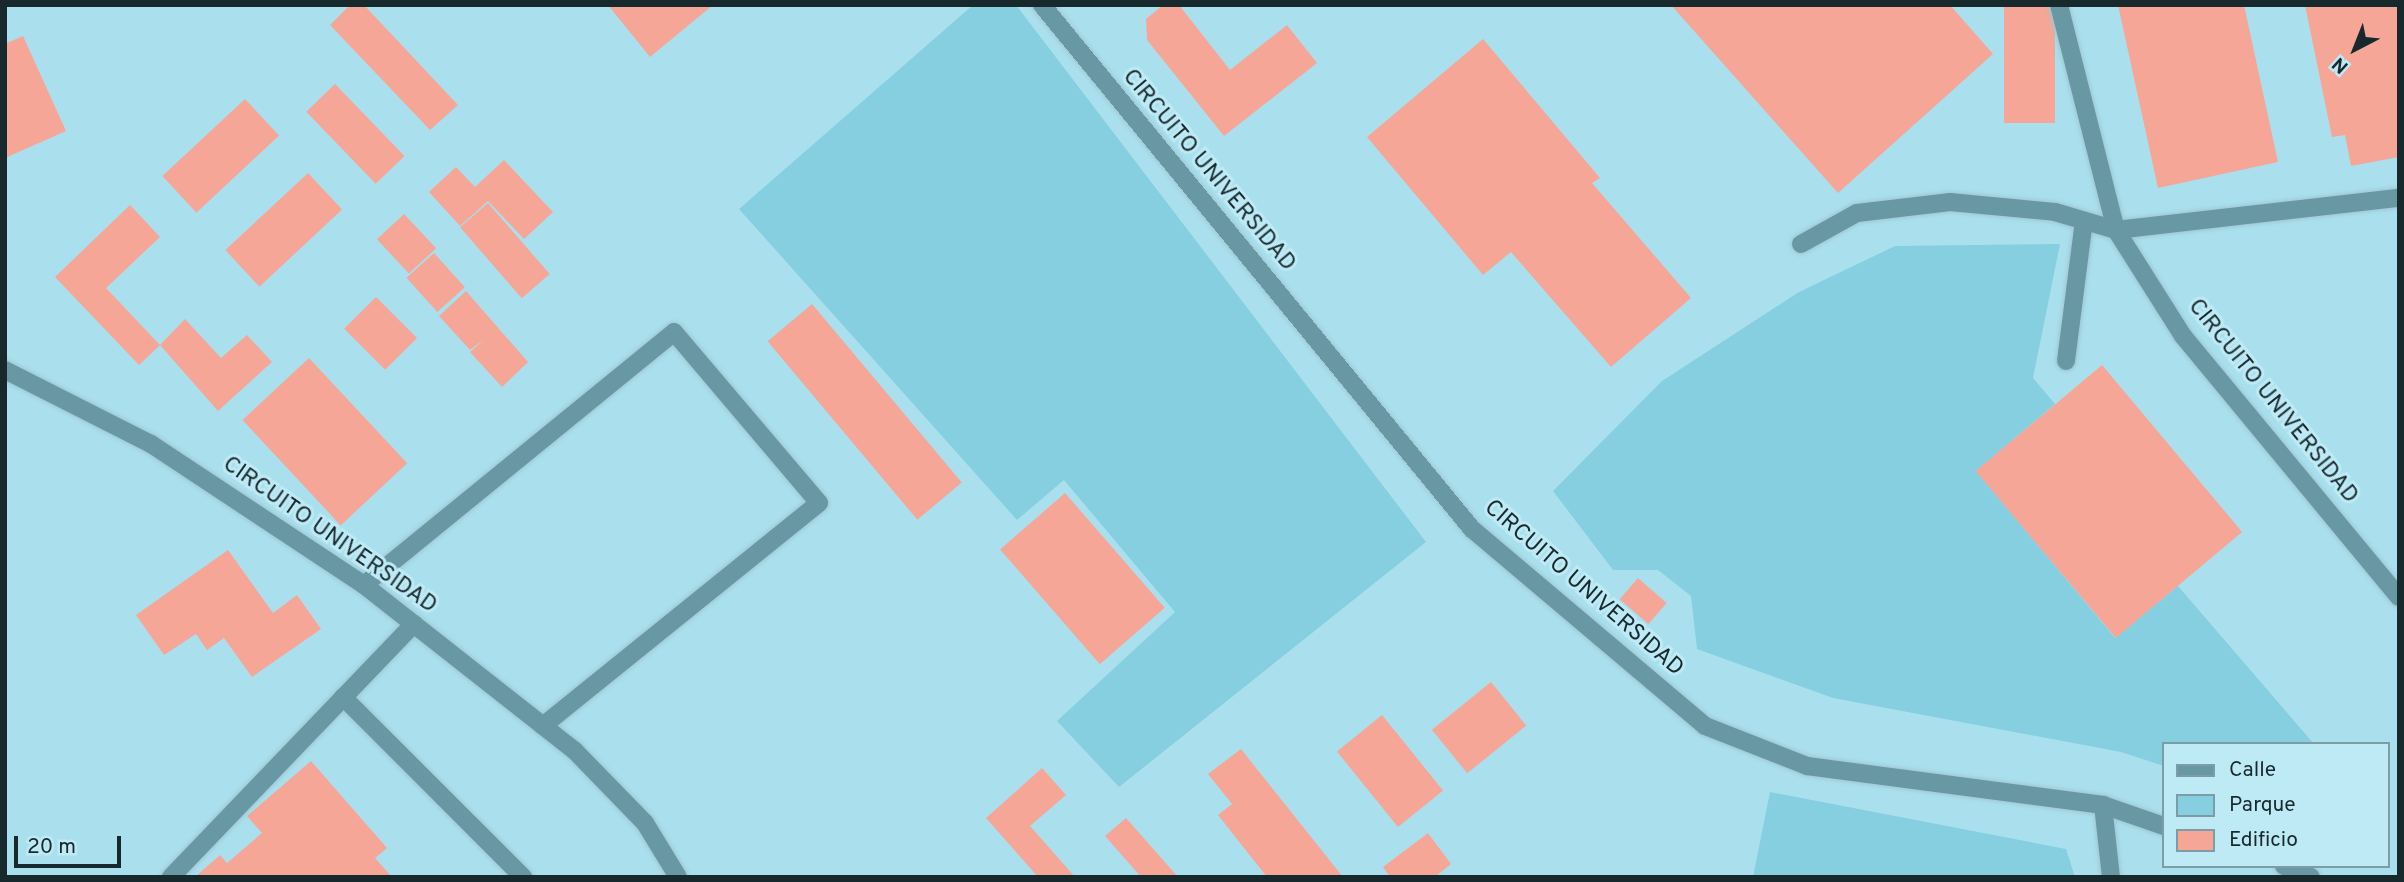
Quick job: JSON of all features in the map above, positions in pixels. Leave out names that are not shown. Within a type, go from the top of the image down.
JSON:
[{"type":"street","name":"CIRCUITO UNIVERSIDAD","points":[[1042,5],[1472,529],[1705,726],[1807,766],[2103,805],[2162,825]]},
{"type":"street","name":"CIRCUITO UNIVERSIDAD","points":[[2059,5],[2116,229],[2183,336],[2399,597]]},
{"type":"street","points":[[1801,244],[1857,214],[1950,202],[2055,212],[2116,229],[2399,198]]},
{"type":"street","points":[[2066,361],[2084,221]]},
{"type":"street","points":[[365,585],[674,332],[819,503],[543,726]]},
{"type":"street","name":"CIRCUITO UNIVERSIDAD","points":[[5,370],[151,444],[365,585],[543,726],[645,823],[678,877]]},
{"type":"street","points":[[171,877],[414,624]]},
{"type":"street","points":[[343,697],[523,877]]},
{"type":"street","points":[[2103,805],[2111,877]]},
{"type":"street","points":[[2289,868],[2311,877]]},
{"type":"shaded area","points":[[5,5],[2399,5],[2399,877],[5,877]]},
{"type":"green space","points":[[973,5],[1016,5],[1426,542],[1119,787],[1057,721],[1175,612],[1064,480],[1017,520],[739,209]]},
{"type":"green space","points":[[2060,244],[2033,378],[2055,404],[1976,471],[2115,638],[2178,586],[2312,742],[2162,742],[2162,765],[2121,752],[1833,698],[1697,649],[1691,596],[1658,570],[1613,570],[1553,491],[1662,381],[1799,292],[1895,246]]},
{"type":"green space","points":[[1770,792],[2066,849],[2075,877],[1753,877]]},
{"type":"building","points":[[350,5],[364,5],[458,105],[430,130],[330,25]]},
{"type":"building","points":[[608,5],[713,5],[650,57]]},
{"type":"building","points":[[1163,5],[1179,5],[1230,70],[1287,25],[1317,63],[1224,136],[1147,40],[1146,19]]},
{"type":"building","points":[[1671,5],[1950,5],[1993,54],[1838,193]]},
{"type":"building","points":[[2004,5],[2055,5],[2055,123],[2004,123]]},
{"type":"building","points":[[2118,5],[2244,5],[2278,162],[2158,188]]},
{"type":"building","points":[[2305,5],[2399,5],[2399,157],[2351,166],[2345,135],[2332,137]]},
{"type":"building","points":[[23,36],[66,131],[5,158],[5,44]]},
{"type":"building","points":[[1483,39],[1600,178],[1592,183],[1691,298],[1611,367],[1511,252],[1483,275],[1367,137]]},
{"type":"building","points":[[335,84],[404,156],[376,184],[306,112]]},
{"type":"building","points":[[245,99],[279,136],[196,213],[162,176]]},
{"type":"building","points":[[504,160],[553,212],[524,239],[488,201],[460,226],[429,192],[456,167],[475,187]]},
{"type":"building","points":[[308,173],[342,210],[259,287],[225,250]]},
{"type":"building","points":[[488,203],[550,274],[522,298],[460,227]]},
{"type":"building","points":[[130,205],[160,237],[106,288],[160,345],[139,365],[55,277]]},
{"type":"building","points":[[404,214],[436,248],[409,274],[377,239]]},
{"type":"building","points":[[434,253],[465,287],[437,312],[407,278]]},
{"type":"building","points":[[466,291],[528,362],[502,387],[470,352],[485,339],[470,350],[439,316]]},
{"type":"building","points":[[376,297],[417,338],[385,370],[344,329]]},
{"type":"building","points":[[812,304],[962,482],[917,520],[768,341]]},
{"type":"building","points":[[185,319],[221,358],[247,335],[272,362],[218,411],[160,345]]},
{"type":"building","points":[[309,358],[407,463],[341,525],[242,420]]},
{"type":"building","points":[[2102,365],[2242,532],[2116,638],[1976,471]]},
{"type":"building","points":[[1065,493],[1165,608],[1100,664],[1000,549]]},
{"type":"building","points":[[228,550],[273,613],[297,595],[321,629],[252,677],[224,638],[207,650],[196,634],[164,655],[136,615]]},
{"type":"building","points":[[1638,578],[1667,603],[1648,624],[1620,599]]},
{"type":"building","points":[[1491,682],[1526,726],[1467,773],[1432,730]]},
{"type":"building","points":[[1382,715],[1443,790],[1398,827],[1337,752]]},
{"type":"building","points":[[1241,749],[1343,877],[1267,877],[1218,815],[1232,804],[1208,774]]},
{"type":"building","points":[[311,761],[387,848],[375,858],[392,877],[195,877],[220,855],[227,863],[262,833],[247,816]]},
{"type":"building","points":[[1042,768],[1066,795],[1030,826],[1075,877],[1038,877],[986,818]]},
{"type":"building","points":[[1126,818],[1178,877],[1141,877],[1105,836]]},
{"type":"building","points":[[1428,833],[1451,864],[1435,877],[1390,877],[1383,867]]}]
